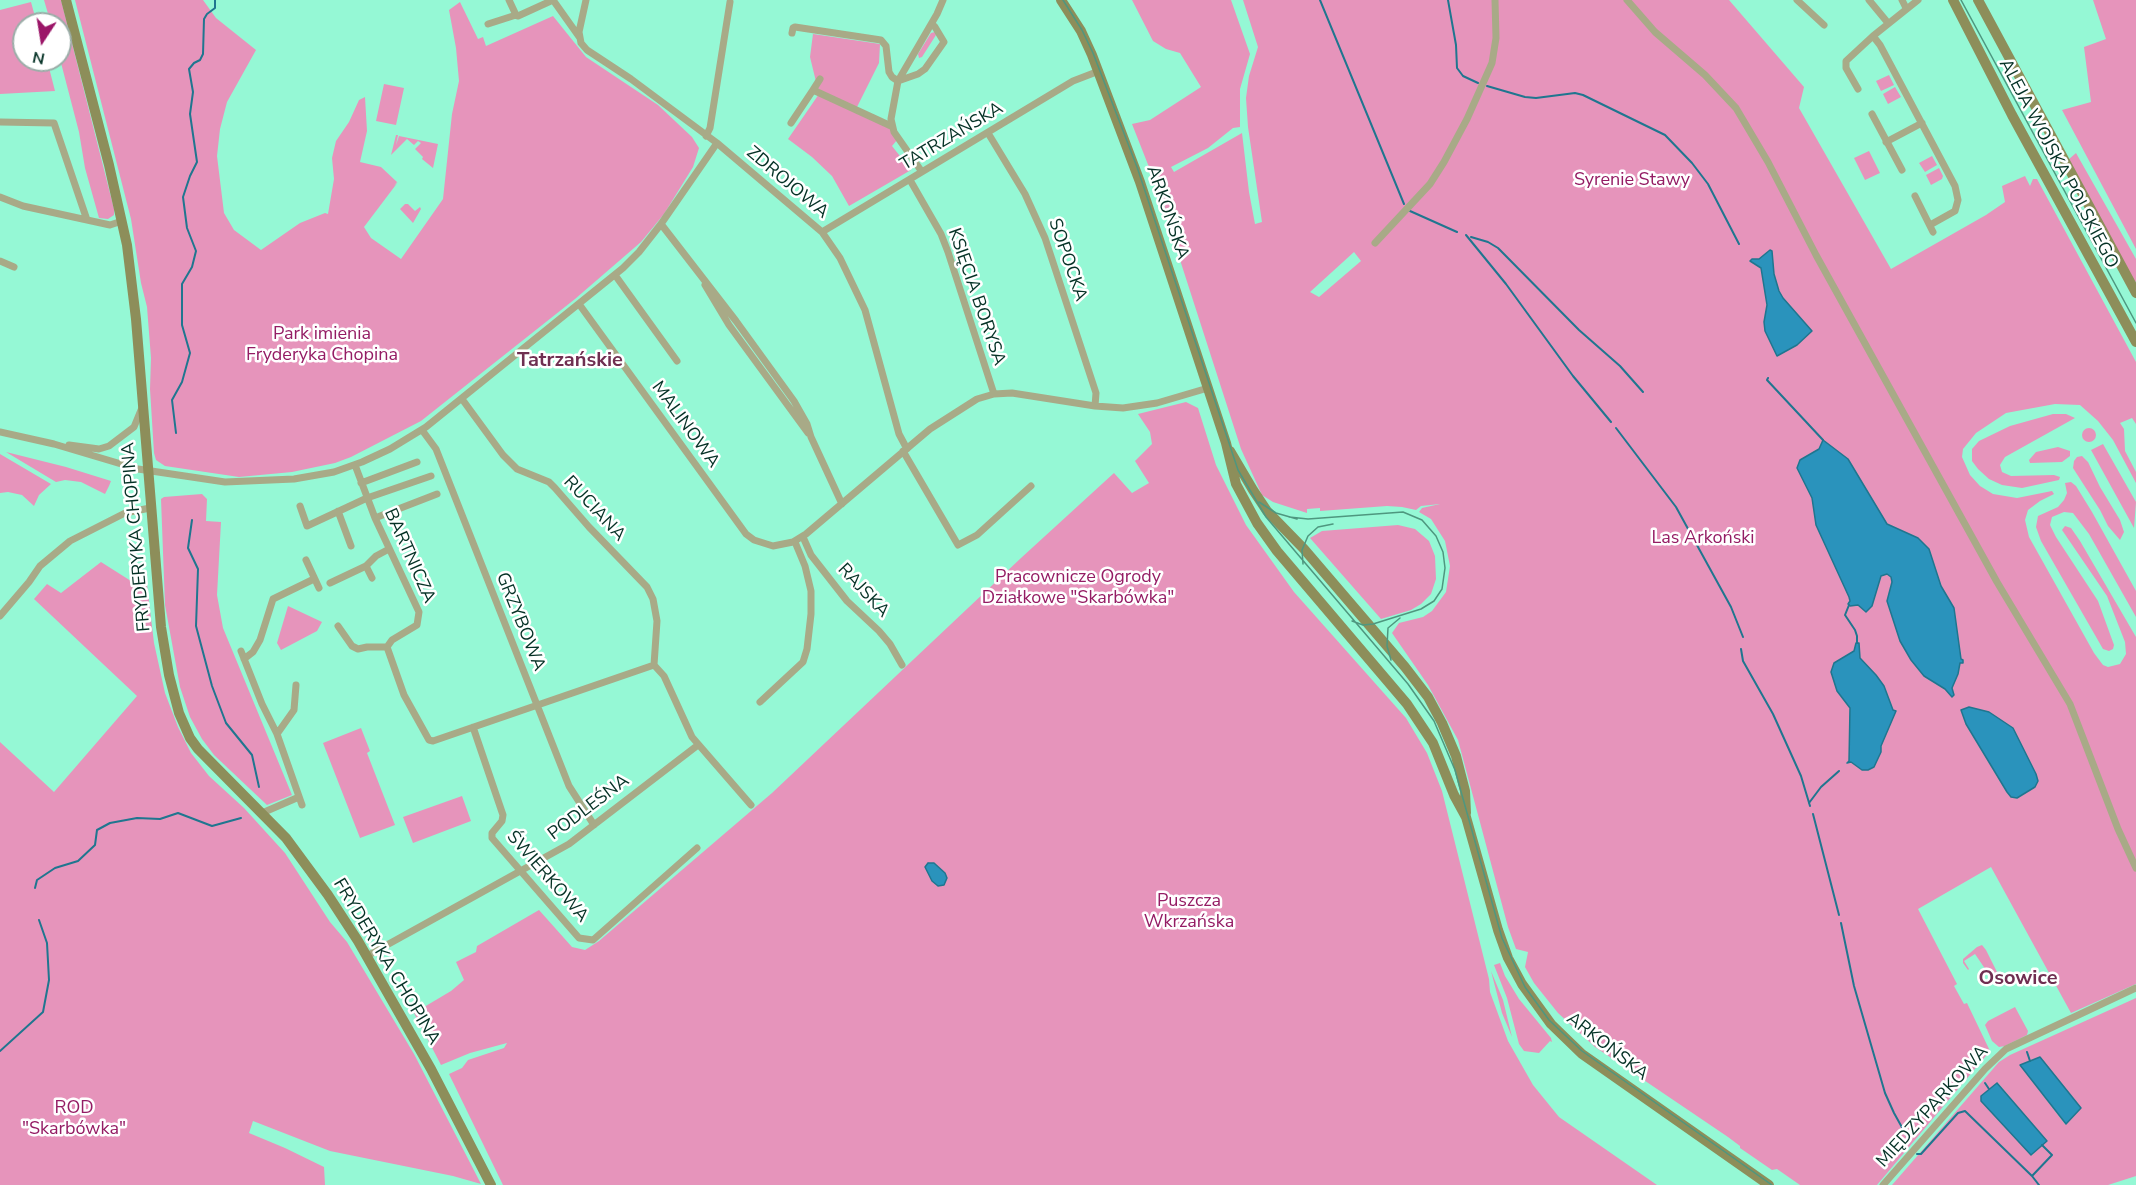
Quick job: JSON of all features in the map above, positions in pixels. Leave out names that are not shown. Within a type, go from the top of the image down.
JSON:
[{"type":"street","name":"FRYDERYKA CHOPINA","points":[[66,0],[122,221],[131,268],[163,644],[179,713],[190,738],[198,749],[286,838],[328,895],[367,956],[431,1069],[491,1185]]},
{"type":"street","points":[[509,0],[516,15]]},
{"type":"street","points":[[488,24],[516,15],[520,16],[552,0]]},
{"type":"street","name":"ZDROJOWA","points":[[552,0],[587,50],[632,79],[717,143],[822,232],[840,258],[865,310],[898,434],[958,545],[977,535],[1031,486]]},
{"type":"street","points":[[580,38],[585,0]]},
{"type":"street","points":[[891,126],[898,81],[932,24],[943,0]]},
{"type":"street","name":"ARKOŃSKA","points":[[1061,0],[1083,36],[1099,71],[1139,178],[1226,443],[1234,481],[1262,531],[1415,715],[1435,747],[1453,793],[1466,817],[1504,949],[1522,984],[1543,1015],[1566,1040],[1594,1063],[1769,1185]]},
{"type":"street","points":[[1375,243],[1430,184],[1467,119],[1492,63],[1496,38],[1495,0]]},
{"type":"street","points":[[1627,0],[1655,32],[1705,75],[1736,108],[1768,162],[1816,255],[1985,562],[2070,704],[2118,829],[2136,868]]},
{"type":"street","points":[[1797,0],[1824,25]]},
{"type":"street","points":[[1869,0],[1888,23]]},
{"type":"street","points":[[1902,0],[1906,8]]},
{"type":"street","points":[[1858,89],[1846,68],[1846,61],[1888,23],[1918,0]]},
{"type":"street","name":"ALEJA WOJSKA POLSKIEGO","points":[[1953,0],[2136,342]]},
{"type":"street","name":"ALEJA WOJSKA POLSKIEGO","points":[[1978,0],[2136,293]]},
{"type":"street","points":[[706,136],[711,128],[730,2]]},
{"type":"street","points":[[792,33],[795,27],[880,40],[886,46],[889,72],[898,81],[925,69],[944,42],[932,24]]},
{"type":"street","points":[[1873,36],[1949,172],[1958,200],[1955,211],[1931,228],[1915,196]]},
{"type":"street","name":"TATRZAŃSKA","points":[[822,232],[1073,81],[1099,71]]},
{"type":"street","points":[[791,123],[820,79]]},
{"type":"street","points":[[813,90],[891,126],[922,172]]},
{"type":"street","points":[[1872,114],[1902,170]]},
{"type":"street","points":[[0,122],[54,123],[87,220]]},
{"type":"street","points":[[1886,142],[1922,123]]},
{"type":"street","name":"SOPOCKA","points":[[988,133],[1025,194],[1045,238],[1096,393],[1095,406]]},
{"type":"street","points":[[0,432],[54,444],[112,463],[212,481],[255,482],[318,476],[355,465],[390,449],[422,430],[615,275],[639,252],[661,224],[717,143]]},
{"type":"street","name":"KSIĘCIA BORYSA","points":[[910,180],[948,252],[994,393]]},
{"type":"street","points":[[0,197],[23,206],[110,225],[122,221]]},
{"type":"street","points":[[661,224],[703,276],[709,292],[729,325],[811,437],[842,504]]},
{"type":"street","points":[[0,261],[14,267]]},
{"type":"street","points":[[615,275],[677,361]]},
{"type":"street","name":"MALINOWA","points":[[579,304],[746,534],[763,544],[780,546],[795,542]]},
{"type":"street","points":[[795,542],[930,429],[961,408],[994,393],[1012,393],[1123,408],[1144,405],[1208,388]]},
{"type":"street","name":"FRYDERYKA CHOPINA","points":[[54,444],[95,449],[113,444],[134,427],[140,414],[141,399]]},
{"type":"street","name":"RUCIANA","points":[[462,399],[503,455],[517,469],[549,482],[647,587],[653,599],[657,621],[654,665]]},
{"type":"street","name":"GRZYBOWA","points":[[422,430],[436,450],[569,786],[594,825]]},
{"type":"street","name":"ARKOŃSKA","points":[[1226,443],[1252,490],[1267,511],[1312,558],[1405,667],[1430,700],[1456,756],[1465,792],[1466,817]]},
{"type":"street","points":[[361,483],[417,462]]},
{"type":"street","name":"BARTNICZA","points":[[355,465],[375,518],[419,616],[419,622],[413,628],[392,640],[387,647]]},
{"type":"street","points":[[300,506],[307,526],[367,498],[431,476]]},
{"type":"street","points":[[375,518],[437,494]]},
{"type":"street","points":[[0,616],[40,566],[70,541],[125,513],[150,507]]},
{"type":"street","points":[[338,512],[351,546]]},
{"type":"street","name":"RAJSKA","points":[[803,537],[811,555],[847,601],[890,644],[902,665]]},
{"type":"street","name":"RAJSKA","points":[[760,702],[803,662],[807,649],[811,591],[805,566],[795,542]]},
{"type":"street","points":[[330,583],[366,566],[376,556],[389,549]]},
{"type":"street","points":[[306,560],[319,588]]},
{"type":"street","points":[[366,566],[372,578]]},
{"type":"street","points":[[244,659],[253,652],[260,640],[273,599],[314,579]]},
{"type":"street","points":[[338,626],[352,646],[358,649],[387,647],[404,695],[426,737],[433,741],[654,665],[664,676],[688,731],[751,806]]},
{"type":"street","points":[[241,651],[262,704],[277,734],[302,805]]},
{"type":"street","points":[[277,734],[294,710],[296,685]]},
{"type":"street","name":"ŚWIERKOWA","points":[[473,727],[503,815],[502,821],[492,833],[492,838],[579,938],[593,940],[697,848]]},
{"type":"street","name":"PODLEŚNA","points":[[367,956],[569,844],[698,745]]},
{"type":"street","points":[[262,813],[299,797]]},
{"type":"street","name":"MIĘDZYPARKOWA","points":[[1883,1185],[1985,1069],[2006,1049],[2136,988]]},
{"type":"green space","points":[[44,0],[61,0],[64,12],[48,12]]},
{"type":"green space","name":"Park imienia Fryderyka Chopina","points":[[75,0],[203,0],[216,18],[256,50],[227,102],[220,129],[217,156],[224,213],[234,230],[261,250],[300,223],[325,213],[328,214],[334,179],[332,158],[336,141],[349,122],[359,100],[365,97],[367,131],[360,162],[381,167],[397,182],[394,186],[398,182],[364,227],[371,238],[401,259],[443,199],[452,114],[459,81],[449,10],[460,2],[478,39],[483,37],[486,46],[553,16],[586,57],[658,105],[692,137],[699,148],[693,167],[664,214],[641,242],[575,299],[421,421],[351,457],[335,463],[292,472],[239,477],[165,466],[156,460],[154,453],[147,307],[131,219]]},
{"type":"green space","points":[[1132,0],[1231,0],[1250,54],[1240,89],[1240,127],[1233,128],[1208,148],[1171,167],[1174,172],[1242,133],[1255,224],[1262,222],[1246,98],[1249,76],[1258,47],[1243,0],[1729,0],[1804,87],[1799,108],[1891,269],[2005,202],[2002,186],[2025,176],[2030,186],[2033,179],[2037,179],[2136,362],[2136,424],[2132,418],[2120,423],[2124,429],[2125,451],[2136,472],[2136,483],[2113,440],[2098,421],[2080,405],[2055,404],[2006,413],[1976,433],[1963,449],[1962,457],[1970,475],[1980,486],[1993,494],[2017,498],[2052,491],[2054,494],[2028,510],[2025,520],[2029,537],[2103,665],[2108,667],[2120,664],[2126,654],[2125,642],[2107,596],[2062,530],[2065,526],[2071,528],[2080,541],[2136,637],[2136,984],[2071,1013],[1991,867],[1918,909],[1957,984],[1954,986],[1964,1004],[1967,1003],[1990,1051],[1877,1185],[1800,1185],[1777,1169],[1772,1170],[1728,1137],[1595,1047],[1558,1013],[1534,983],[1525,967],[1528,952],[1516,949],[1508,927],[1458,740],[1428,685],[1392,633],[1399,623],[1423,617],[1432,611],[1446,592],[1450,566],[1445,541],[1431,519],[1419,512],[1422,508],[1440,504],[1421,506],[1416,510],[1387,506],[1320,511],[1320,508],[1307,509],[1307,513],[1273,502],[1262,495],[1241,449],[1181,263],[1175,233],[1132,124],[1150,120],[1201,87],[1180,53],[1166,49],[1153,41]],"holes":[[[1354,252],[1361,261],[1319,297],[1310,292]]]},
{"type":"green space","points":[[2093,0],[2136,0],[2136,249],[2062,110],[2091,102],[2084,47],[2106,39]]},
{"type":"green space","points":[[31,2],[34,12],[12,12],[12,72],[50,72],[55,91],[0,94],[0,10]]},
{"type":"green space","points":[[935,32],[936,35],[922,57],[919,58],[918,54],[931,33]]},
{"type":"green space","points":[[813,34],[880,44],[879,63],[855,111],[890,128],[897,140],[892,146],[911,170],[849,206],[832,176],[788,139],[819,94],[810,57]]},
{"type":"green space","points":[[72,43],[114,209],[114,215],[108,219],[99,218],[85,168],[79,132],[63,72],[72,72]]},
{"type":"green space","points":[[1889,75],[1894,85],[1881,91],[1876,81]]},
{"type":"green space","points":[[384,84],[404,88],[396,125],[376,121]]},
{"type":"green space","points":[[1895,87],[1901,97],[1888,104],[1883,94]]},
{"type":"green space","points":[[396,135],[398,135],[396,145],[399,136],[438,144],[433,168],[415,149],[421,143],[418,141],[414,145],[407,139],[391,155]]},
{"type":"green space","points":[[1869,151],[1880,173],[1865,180],[1854,158]]},
{"type":"green space","points":[[2076,153],[2136,259],[2136,282],[2068,160]]},
{"type":"green space","points":[[1932,156],[1937,165],[1925,172],[1919,163]]},
{"type":"green space","points":[[1939,168],[1942,179],[1931,185],[1926,175]]},
{"type":"green space","points":[[405,204],[415,211],[420,207],[421,209],[413,223],[400,209]]},
{"type":"green space","name":"Puszcza Wkrzańska","points":[[1186,402],[1198,408],[1216,465],[1246,525],[1294,592],[1406,718],[1427,753],[1442,791],[1489,979],[1490,992],[1508,1041],[1533,1085],[1559,1117],[1657,1185],[503,1185],[449,1074],[462,1068],[468,1060],[504,1048],[507,1043],[470,1053],[441,1065],[414,1013],[451,991],[464,980],[456,962],[476,952],[477,946],[539,910],[572,947],[585,950],[599,941],[772,793],[1114,473],[1132,493],[1149,483],[1135,461],[1152,444],[1150,432],[1138,414]]},
{"type":"green space","points":[[2053,414],[2066,414],[2075,418],[2005,457],[2000,465],[2002,472],[2011,476],[2054,475],[2060,477],[2059,480],[2022,488],[2002,485],[1989,479],[1972,461],[1972,449],[1979,441],[2010,426]]},
{"type":"green space","points":[[2089,428],[2094,430],[2096,435],[2094,440],[2089,442],[2084,440],[2082,435],[2084,430]]},
{"type":"green space","points":[[2103,444],[2136,502],[2134,528],[2091,450]]},
{"type":"green space","points":[[2058,447],[2070,451],[2070,456],[2062,462],[2030,463],[2029,460],[2036,452]]},
{"type":"green space","points":[[6,452],[111,481],[105,494],[81,482],[65,480],[56,482]]},
{"type":"green space","points":[[0,454],[51,484],[39,495],[34,506],[22,495],[0,493]]},
{"type":"green space","points":[[2082,456],[2088,462],[2120,520],[2124,532],[2120,540],[2108,526],[2073,468],[2077,457]]},
{"type":"green space","points":[[2071,482],[2076,486],[2092,512],[2136,591],[2136,617],[2089,534],[2073,513],[2064,512],[2052,517],[2050,525],[2056,537],[2098,601],[2114,645],[2109,651],[2103,649],[2041,541],[2036,527],[2038,516],[2058,507],[2064,500],[2067,493],[2065,483]]},
{"type":"green space","points":[[202,494],[207,499],[206,521],[221,522],[217,595],[223,628],[292,795],[267,805],[214,755],[202,739],[190,717],[180,687],[165,605],[161,499]]},
{"type":"green space","points":[[1398,525],[1415,529],[1429,541],[1435,556],[1436,579],[1431,594],[1421,604],[1411,610],[1381,619],[1310,538],[1322,531]]},
{"type":"green space","name":"ROD \"Skarbówka\"","points":[[101,562],[131,581],[147,585],[154,643],[165,693],[191,753],[209,776],[244,808],[285,853],[330,922],[347,942],[414,1054],[481,1184],[453,1176],[330,1151],[253,1121],[249,1133],[324,1167],[325,1185],[0,1185],[0,742],[54,792],[137,696],[34,599],[47,584],[61,593]]},
{"type":"green space","points":[[288,606],[322,622],[317,631],[281,650],[277,643]]},
{"type":"green space","points":[[361,728],[370,751],[367,753],[395,825],[360,838],[323,743]]},
{"type":"green space","points":[[462,796],[471,821],[413,843],[403,817]]},
{"type":"green space","points":[[1982,945],[1997,972],[1990,976],[1975,954],[1964,961],[1968,970],[1963,963],[1963,959]]},
{"type":"green space","points":[[1500,963],[1519,999],[1551,1038],[1552,1042],[1550,1041],[1539,1053],[1524,1051],[1519,1044],[1507,998],[1494,965]]},
{"type":"green space","points":[[1491,971],[1503,1000],[1512,1037],[1502,1013]]},
{"type":"green space","points":[[2136,998],[2136,1176],[2108,1185],[1892,1185],[1999,1062]],"holes":[[[2021,1066],[2081,1108],[2066,1124],[2065,1124]],[[1998,1083],[2046,1141],[2032,1155],[1981,1101],[1981,1096]]]},
{"type":"green space","points":[[2015,1007],[2028,1031],[2027,1035],[1999,1047],[1992,1041],[1985,1025],[1988,1021]]},
{"type":"water","points":[[1770,250],[1779,291],[1812,331],[1797,345],[1777,356],[1765,331],[1767,305],[1761,268],[1750,261],[1759,259]]},
{"type":"water","points":[[1823,440],[1848,459],[1887,524],[1918,538],[1929,549],[1941,586],[1954,608],[1961,659],[1963,660],[1952,688],[1954,695],[1952,697],[1945,689],[1924,676],[1900,641],[1887,601],[1892,582],[1891,577],[1887,574],[1881,576],[1872,606],[1866,612],[1858,605],[1848,604],[1849,597],[1816,525],[1812,498],[1797,468],[1800,460],[1819,449]]},
{"type":"water","points":[[1856,643],[1859,643],[1860,658],[1884,686],[1893,710],[1896,711],[1874,767],[1868,770],[1862,770],[1851,762],[1847,763],[1849,761],[1850,708],[1837,691],[1831,672],[1834,663],[1854,651]]},
{"type":"water","points":[[1969,707],[1989,712],[2013,728],[2036,774],[2038,781],[2035,787],[2017,798],[2011,797],[1966,724],[1961,710]]},
{"type":"water","points":[[928,863],[934,863],[945,873],[947,878],[944,885],[938,886],[932,881],[925,867]]},
{"type":"water","points":[[2040,1057],[2081,1108],[2066,1124],[2020,1065]]},
{"type":"water","points":[[1997,1083],[2047,1141],[2031,1155],[1981,1101],[1981,1096]]},
{"type":"waterway","points":[[176,433],[172,400],[182,382],[190,353],[182,325],[182,284],[192,267],[196,251],[187,228],[183,197],[197,162],[190,114],[193,92],[189,69],[200,60],[203,54],[204,19],[215,8],[215,0]]},
{"type":"waterway","points":[[1320,0],[1404,204]]},
{"type":"waterway","points":[[1448,0],[1456,45],[1457,68],[1463,76],[1478,83]]},
{"type":"waterway","points":[[1487,86],[1525,97],[1536,98],[1575,93],[1583,95],[1665,135],[1692,163],[1708,184],[1739,244]]},
{"type":"waterway","points":[[1410,211],[1457,232]]},
{"type":"waterway","points":[[1466,235],[1506,284],[1573,376],[1611,422]]},
{"type":"waterway","points":[[1471,237],[1498,248],[1579,330],[1620,366],[1643,392]]},
{"type":"waterway","points":[[1768,378],[1767,380],[1823,440]]},
{"type":"waterway","points":[[1616,428],[1676,507],[1731,607],[1743,637]]},
{"type":"waterway","points":[[192,520],[188,548],[198,569],[196,626],[212,686],[226,723],[252,755],[259,787]]},
{"type":"waterway","points":[[1849,605],[1845,615],[1855,630],[1857,643]]},
{"type":"waterway","points":[[1741,649],[1743,661],[1773,714],[1801,776],[1810,806]]},
{"type":"waterway","points":[[1809,803],[1821,787],[1839,771]]},
{"type":"waterway","points":[[35,888],[37,880],[55,868],[78,861],[95,845],[97,830],[110,823],[137,818],[160,819],[178,813],[212,826],[241,818]]},
{"type":"waterway","points":[[1813,814],[1839,915]]},
{"type":"waterway","points":[[0,1051],[43,1012],[49,980],[47,943],[39,920]]},
{"type":"waterway","points":[[1841,923],[1854,986],[1885,1093],[1909,1140]]},
{"type":"waterway","points":[[2027,1052],[2030,1061]]},
{"type":"waterway","points":[[1985,1083],[1989,1089]]},
{"type":"waterway","points":[[1917,1154],[1921,1154],[1958,1113],[1965,1111],[2032,1176]]},
{"type":"waterway","points":[[2039,1185],[2032,1176],[2052,1155],[2042,1145]]},
{"type":"tram line","points":[[1063,0],[1093,53],[1137,167],[1238,470],[1266,517],[1408,684],[1434,721],[1455,770],[1502,938],[1525,987],[1549,1020],[1582,1051],[1772,1185]]},
{"type":"tram line","points":[[1961,0],[2136,323]]},
{"type":"tram line","points":[[1259,502],[1276,513],[1297,519]]},
{"type":"tram line","points":[[1289,517],[1308,519],[1403,512],[1422,520],[1436,536],[1443,552],[1445,568],[1442,589],[1434,601],[1421,609],[1373,624],[1363,625],[1352,621]]},
{"type":"tram line","points":[[1303,564],[1302,550],[1308,536],[1318,527],[1333,524]]},
{"type":"tram line","points":[[1391,660],[1387,646],[1388,628],[1400,618]]},
{"type":"district","name":"Tatrzańskie","points":[[570,361]]},
{"type":"district","name":"Osowice","points":[[2018,979]]},
{"type":"park label","name":"Syrenie Stawy","points":[[1632,181]]},
{"type":"park label","name":"Las Arkoński","points":[[1703,539]]},
{"type":"park label","name":"Pracownicze Ogrody Działkowe \"Skarbówka\"","points":[[1078,588]]}]
